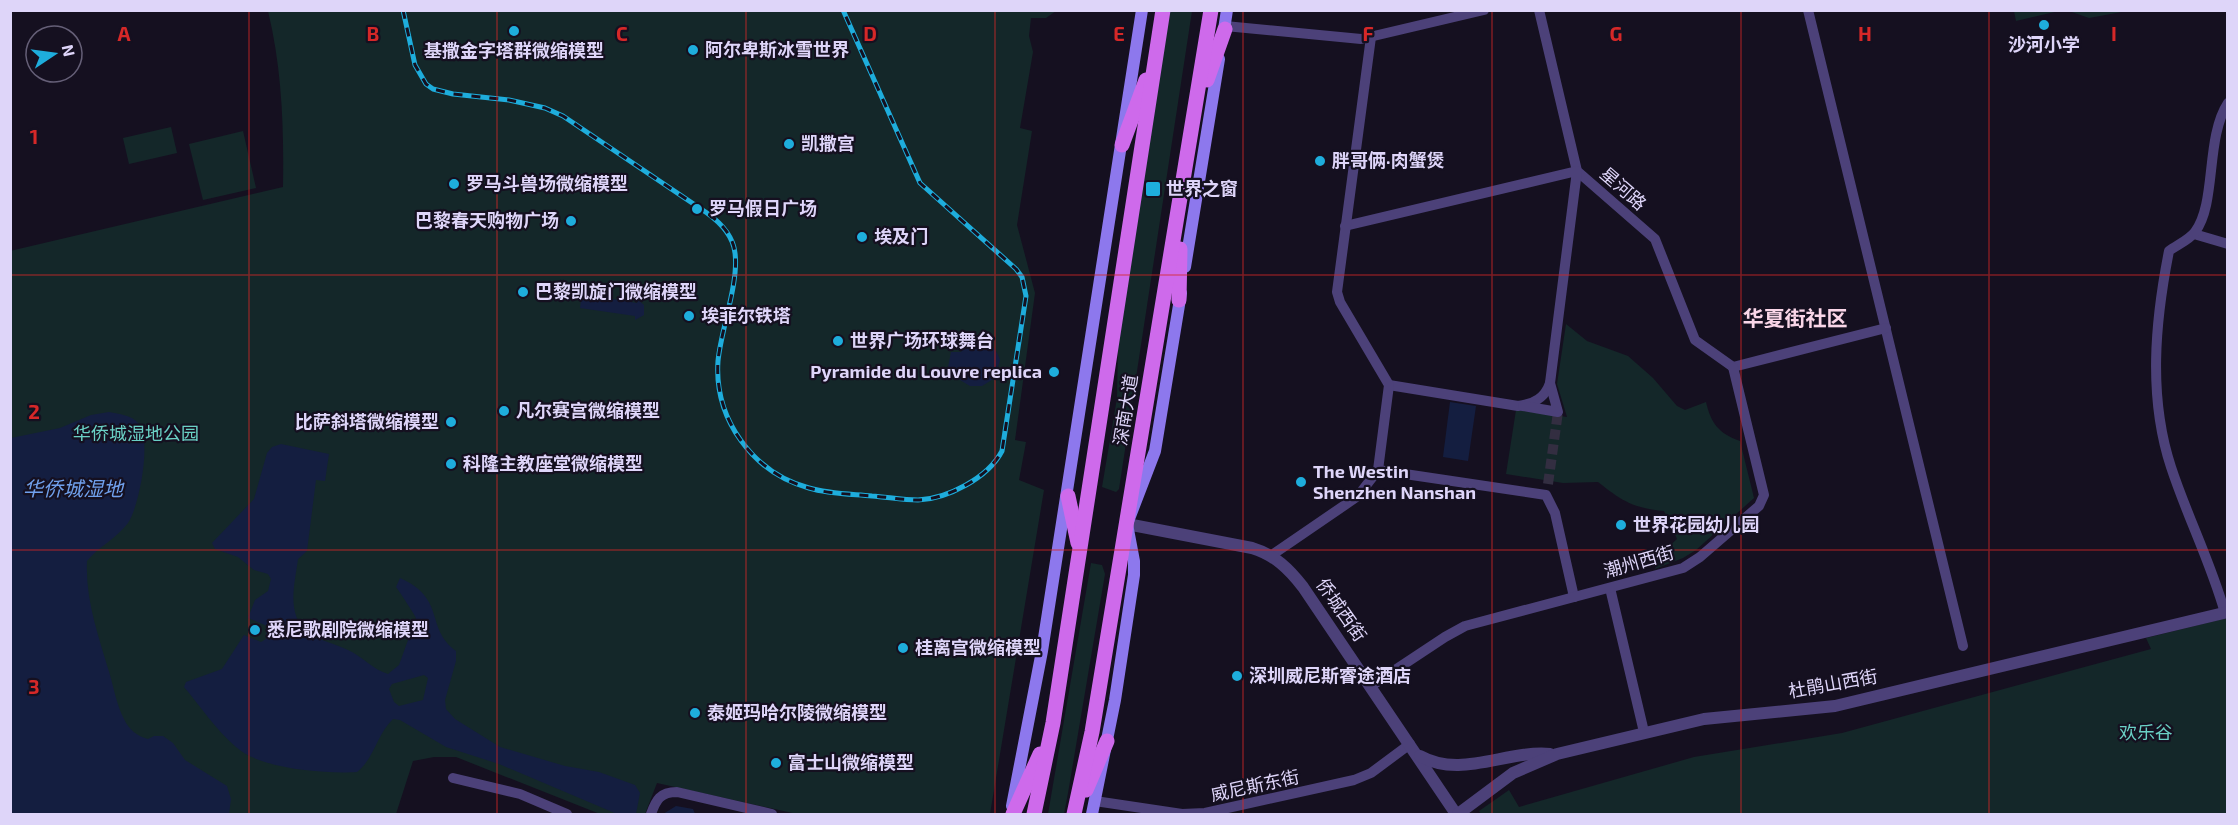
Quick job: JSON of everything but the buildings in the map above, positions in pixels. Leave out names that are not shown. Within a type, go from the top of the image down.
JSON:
[{"type":"main road","points":[[1012,814],[1068,496],[1142,10]]},
{"type":"main road","name":"深南大道","points":[[1034,814],[1053,723],[1163,10]]},
{"type":"main road","name":"深南大道","points":[[1074,814],[1092,732],[1211,10]]},
{"type":"main road","points":[[1092,814],[1107,741],[1134,576],[1134,561],[1127,524],[1155,451],[1227,10]]},
{"type":"main road","points":[[1194,117],[1225,28]]},
{"type":"main road","points":[[1122,146],[1158,49]]},
{"type":"main road","points":[[1179,300],[1181,196]]},
{"type":"main road","points":[[1068,496],[1079,552]]},
{"type":"main road","points":[[1012,814],[1053,723]]},
{"type":"main road","points":[[1074,814],[1107,741]]},
{"type":"street","points":[[1225,28],[1351,38],[1371,37],[1484,10]]},
{"type":"street","name":"星河路","points":[[1539,10],[1576,171],[1655,239],[1692,335],[1733,367]]},
{"type":"street","points":[[1808,10],[1963,646]]},
{"type":"street","points":[[1272,555],[1358,496],[1378,470],[1389,385],[1338,298],[1345,226],[1371,37]]},
{"type":"street","points":[[2226,612],[2209,561],[2172,470],[2159,419],[2156,346],[2158,304],[2169,251],[2194,234],[2202,218],[2217,128],[2228,103]]},
{"type":"street","points":[[1345,226],[1576,171],[1550,383],[1558,412],[1389,385]]},
{"type":"street","points":[[2194,234],[2228,244]]},
{"type":"street","points":[[1733,367],[1886,328]]},
{"type":"street","name":"潮州西街","points":[[1371,686],[1455,631],[1486,619],[1672,572],[1692,563],[1763,500],[1733,367]]},
{"type":"street","points":[[1518,406],[1539,400],[1550,383]]},
{"type":"street","points":[[1378,470],[1547,489],[1555,513],[1574,597]]},
{"type":"street","name":"侨城西街","points":[[1127,524],[1252,548],[1272,555],[1303,587],[1457,814]]},
{"type":"street","points":[[1610,588],[1644,732]]},
{"type":"street","name":"杜鹃山西街","points":[[1457,814],[1513,773],[1557,754],[1711,717],[1835,706],[2226,612]]},
{"type":"street","name":"威尼斯东街","points":[[1095,801],[1182,814],[1205,813],[1354,780],[1371,773],[1410,744]]},
{"type":"street","points":[[1419,755],[1436,763],[1452,766],[1532,753],[1557,754]]},
{"type":"street","points":[[453,778],[520,794],[567,814]]},
{"type":"street","points":[[651,814],[658,798],[669,792],[677,792],[772,814]]},
{"type":"green space","points":[[2014,10],[2059,11],[2016,21]]},
{"type":"green space","name":"华侨城湿地公园","points":[[268,11],[1056,11],[1046,18],[1031,18],[1029,36],[1033,52],[1020,128],[1032,131],[1017,225],[1035,293],[1015,440],[1026,442],[1019,480],[1044,490],[990,814],[797,814],[657,783],[645,814],[600,814],[456,757],[434,757],[413,761],[396,814],[11,814],[10,251],[283,187],[281,98]]},
{"type":"green space","points":[[1168,11],[1192,11],[1119,489],[1116,492],[1102,487],[1117,398],[1118,346]]},
{"type":"green space","points":[[2069,11],[2127,11],[2089,18]]},
{"type":"green space","points":[[171,127],[177,153],[129,164],[123,138]]},
{"type":"green space","points":[[243,131],[256,188],[203,200],[189,144]]},
{"type":"green space","points":[[1566,324],[1587,341],[1628,356],[1653,378],[1677,406],[1685,410],[1706,402],[1710,416],[1721,431],[1740,441],[1754,498],[1696,550],[1683,558],[1655,569],[1662,553],[1677,539],[1664,511],[1628,503],[1598,482],[1563,483],[1506,474],[1516,410],[1567,417],[1557,384]]},
{"type":"green space","points":[[1091,563],[1102,565],[1105,574],[1068,793],[1064,814],[1048,814]]},
{"type":"green space","name":"欢乐谷","points":[[2227,618],[2227,814],[1481,814],[1479,811],[1509,790],[1519,807],[1694,757],[1842,733],[2151,649],[2146,638]]},
{"type":"water","points":[[582,294],[637,303],[638,300],[644,305],[644,315],[635,320],[635,316],[580,308]]},
{"type":"water","points":[[971,340],[990,344],[1000,360],[995,378],[982,386],[970,386],[960,380],[959,371],[948,367],[951,352],[961,352],[966,342]]},
{"type":"water","points":[[1450,402],[1476,406],[1468,461],[1443,457]]},
{"type":"water","name":"华侨城湿地","points":[[109,412],[125,415],[139,424],[143,432],[144,458],[140,489],[128,523],[87,561],[88,590],[97,633],[118,703],[128,726],[140,736],[148,739],[163,736],[173,743],[185,760],[227,786],[231,799],[229,814],[11,814],[11,438],[60,428],[91,415]]},
{"type":"water","points":[[281,444],[329,454],[325,481],[316,480],[307,551],[298,559],[293,599],[297,618],[302,626],[313,636],[348,650],[388,674],[399,665],[416,618],[396,587],[400,578],[415,586],[430,604],[446,642],[456,651],[456,661],[445,700],[446,709],[455,719],[500,747],[565,766],[599,772],[635,785],[640,793],[636,814],[617,814],[499,764],[446,747],[400,720],[393,719],[388,725],[368,760],[357,772],[311,771],[276,765],[247,754],[236,747],[215,726],[184,687],[186,682],[222,669],[244,635],[261,642],[266,639],[267,626],[248,618],[255,600],[268,591],[271,579],[268,574],[254,570],[238,557],[215,549],[212,543],[254,499],[267,453],[272,447]],"holes":[[[424,675],[428,678],[423,700],[399,706],[394,702],[389,689],[392,684]]]},
{"type":"water","points":[[676,806],[693,809],[695,814],[663,814]]},
{"type":"tunnel","points":[[1548,484],[1558,412]]},
{"type":"railway","points":[[403,10],[415,65],[426,84],[433,89],[453,94],[509,100],[545,108],[563,116],[707,213],[726,230],[734,247],[736,265],[720,348],[718,382],[730,423],[741,441],[755,457],[789,481],[817,490],[907,500],[929,499],[954,491],[977,478],[996,461],[1002,451],[1026,296],[1022,277],[1016,269],[920,183],[843,10]]},
{"type":"place","name":"沙河小学","points":[[2044,25]]},
{"type":"place","name":"基撒金字塔群微缩模型","points":[[514,31]]},
{"type":"place","name":"阿尔卑斯冰雪世界","points":[[693,50]]},
{"type":"place","name":"凯撒宫","points":[[789,144]]},
{"type":"place","name":"胖哥俩·肉蟹煲","points":[[1320,161]]},
{"type":"place","name":"罗马斗兽场微缩模型","points":[[454,184]]},
{"type":"place","name":"世界之窗","points":[[1153,189]]},
{"type":"place","name":"罗马假日广场","points":[[697,209]]},
{"type":"place","name":"巴黎春天购物广场","points":[[571,221]]},
{"type":"place","name":"埃及门","points":[[862,237]]},
{"type":"place","name":"巴黎凯旋门微缩模型","points":[[523,292]]},
{"type":"place","name":"埃菲尔铁塔","points":[[689,316]]},
{"type":"place","name":"世界广场环球舞台","points":[[838,341]]},
{"type":"place","name":"Pyramide du Louvre replica","points":[[1054,372]]},
{"type":"place","name":"凡尔赛宫微缩模型","points":[[504,411]]},
{"type":"place","name":"比萨斜塔微缩模型","points":[[451,422]]},
{"type":"place","name":"科隆主教座堂微缩模型","points":[[451,464]]},
{"type":"place","name":"The Westin Shenzhen Nanshan","points":[[1301,482]]},
{"type":"place","name":"世界花园幼儿园","points":[[1621,525]]},
{"type":"place","name":"悉尼歌剧院微缩模型","points":[[255,630]]},
{"type":"place","name":"桂离宫微缩模型","points":[[903,648]]},
{"type":"place","name":"深圳威尼斯睿途酒店","points":[[1237,676]]},
{"type":"place","name":"泰姬玛哈尔陵微缩模型","points":[[695,713]]},
{"type":"place","name":"富士山微缩模型","points":[[776,763]]},
{"type":"district","name":"华夏街社区","points":[[1795,319]]}]
